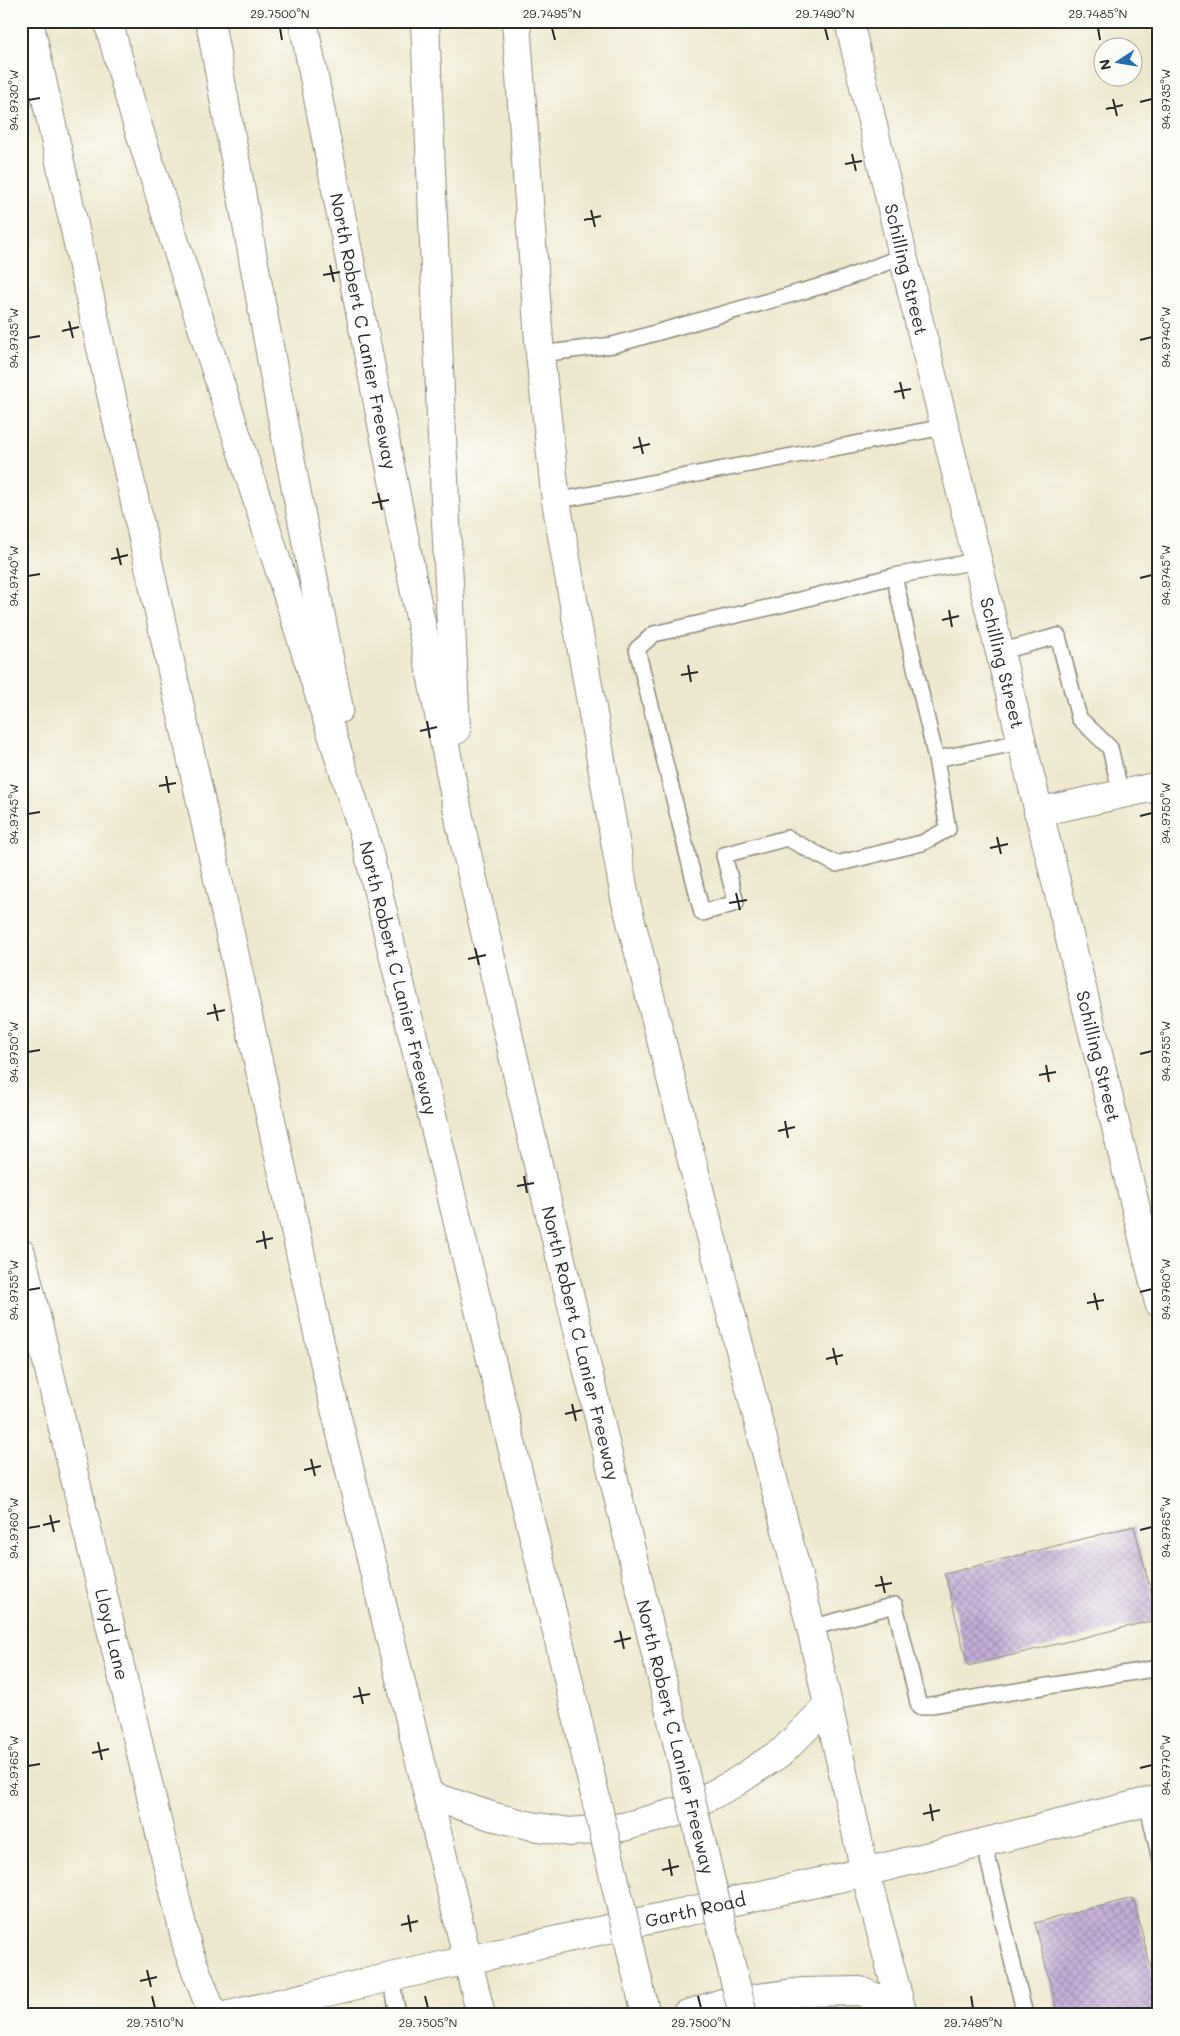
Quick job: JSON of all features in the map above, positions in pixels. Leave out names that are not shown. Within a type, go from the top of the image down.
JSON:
[{"type":"main road","points":[[108,21],[134,114],[365,838]]},
{"type":"main road","name":"North Robert C Lanier Freeway","points":[[210,21],[281,412],[365,838],[564,1664],[646,2015]]},
{"type":"main road","name":"North Robert C Lanier Freeway","points":[[304,21],[461,826],[538,1165],[743,2015]]},
{"type":"main road","points":[[425,21],[441,426],[461,826]]},
{"type":"main road","points":[[516,21],[540,354],[556,501],[626,898],[811,1628],[865,1872],[902,2011]]},
{"type":"main road","name":"Schilling Street","points":[[849,21],[902,256],[1159,1303]]},
{"type":"main road","points":[[29,39],[330,1388],[481,2015]]},
{"type":"main road","points":[[1038,812],[1159,786]]},
{"type":"main road","name":"Lloyd Lane","points":[[21,1253],[188,1950],[213,2015]]},
{"type":"main road","points":[[429,1795],[491,1816],[532,1826],[570,1832],[623,1827],[681,1811],[733,1784],[783,1750],[828,1706]]},
{"type":"main road","name":"Garth Road","points":[[229,2015],[390,1977],[865,1872],[1153,1800]]},
{"type":"main road","points":[[685,2015],[722,2003],[801,1992],[860,1991],[902,2011]]},
{"type":"lane","points":[[651,21],[668,21]]},
{"type":"lane","points":[[540,354],[613,345],[839,281],[902,256]]},
{"type":"lane","points":[[556,501],[944,427]]},
{"type":"lane","points":[[894,576],[936,759],[948,828],[922,843],[836,864],[787,838],[724,855],[736,903],[702,913],[637,649],[654,634],[894,576],[977,561]]},
{"type":"lane","points":[[999,652],[1058,636],[1079,718],[1110,748],[1121,794]]},
{"type":"lane","points":[[936,759],[1021,742]]},
{"type":"lane","points":[[811,1628],[895,1604],[918,1707],[1159,1668]]},
{"type":"lane","points":[[1153,1800],[1159,1855]]},
{"type":"lane","points":[[984,1842],[1025,2015]]},
{"type":"lane","points":[[390,1977],[398,2015]]},
{"type":"building","points":[[1134,1526],[1158,1619],[968,1666],[945,1574]]},
{"type":"building","points":[[1133,1898],[1159,1999],[1159,2015],[1058,2015],[1035,1923]]}]
